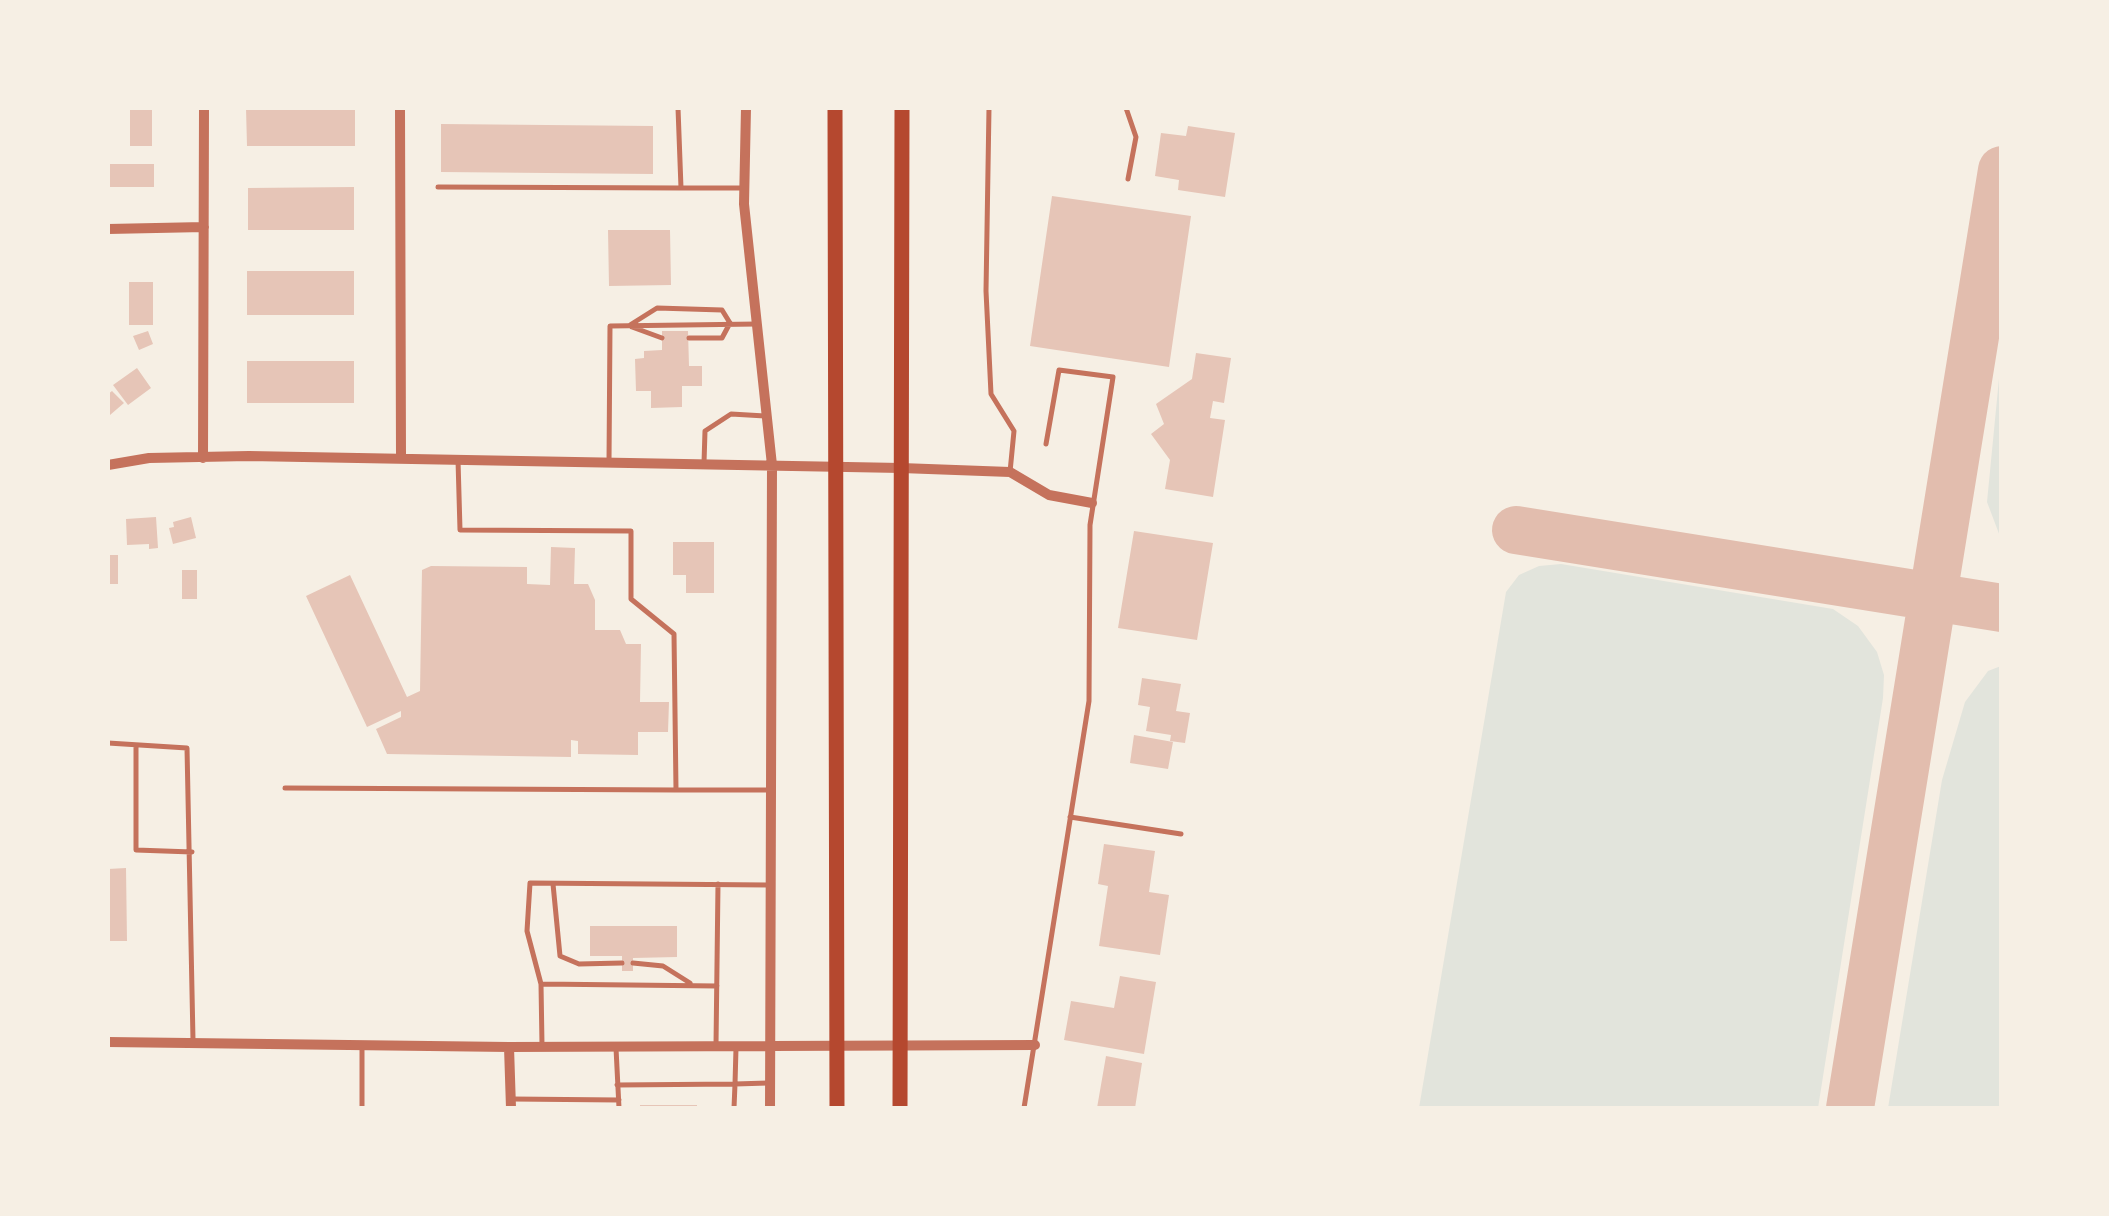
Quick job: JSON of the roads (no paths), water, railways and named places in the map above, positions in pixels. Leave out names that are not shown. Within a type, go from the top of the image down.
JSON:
[{"type":"main road","points":[[836,108],[837,1108]]},
{"type":"main road","points":[[900,1108],[902,108]]},
{"type":"street","points":[[203,458],[204,108]]},
{"type":"street","points":[[400,108],[401,458]]},
{"type":"street","points":[[746,108],[744,188],[772,465],[770,1108]]},
{"type":"street","points":[[108,228],[204,228]]},
{"type":"street","points":[[108,465],[203,458],[458,458],[834,465],[1010,472],[1049,495],[1092,504]]},
{"type":"street","points":[[108,1042],[510,1047],[834,1042],[1035,1045]]},
{"type":"street","points":[[510,1047],[511,1104]]},
{"type":"lane","points":[[678,108],[681,188]]},
{"type":"lane","points":[[989,108],[986,291],[990,377],[991,394],[1014,432],[1010,472]]},
{"type":"lane","points":[[1126,108],[1136,137],[1128,179]]},
{"type":"lane","points":[[438,187],[744,188]]},
{"type":"lane","points":[[629,326],[658,308],[722,310],[730,323]]},
{"type":"lane","points":[[688,338],[722,338],[730,323]]},
{"type":"lane","points":[[609,462],[610,326],[757,324]]},
{"type":"lane","points":[[629,326],[662,338]]},
{"type":"lane","points":[[1024,1108],[1090,702],[1092,504],[1113,377],[1059,370],[1046,444]]},
{"type":"lane","points":[[704,464],[706,432],[731,414],[767,416]]},
{"type":"lane","points":[[458,458],[460,530],[631,531],[631,598],[674,634],[676,790]]},
{"type":"lane","points":[[108,743],[187,748],[193,1041]]},
{"type":"lane","points":[[136,745],[136,850],[192,852]]},
{"type":"lane","points":[[285,788],[768,790]]},
{"type":"lane","points":[[1070,818],[1181,834]]},
{"type":"lane","points":[[542,1045],[541,984],[526,930],[530,883],[769,885]]},
{"type":"lane","points":[[554,884],[560,956],[579,964],[622,963]]},
{"type":"lane","points":[[716,1045],[718,884]]},
{"type":"lane","points":[[633,963],[663,966],[693,985]]},
{"type":"lane","points":[[541,984],[717,986]]},
{"type":"lane","points":[[362,1044],[362,1108]]},
{"type":"lane","points":[[616,1044],[619,1108]]},
{"type":"lane","points":[[734,1108],[736,1045]]},
{"type":"lane","points":[[617,1085],[770,1083]]},
{"type":"lane","points":[[511,1104],[618,1100]]}]
